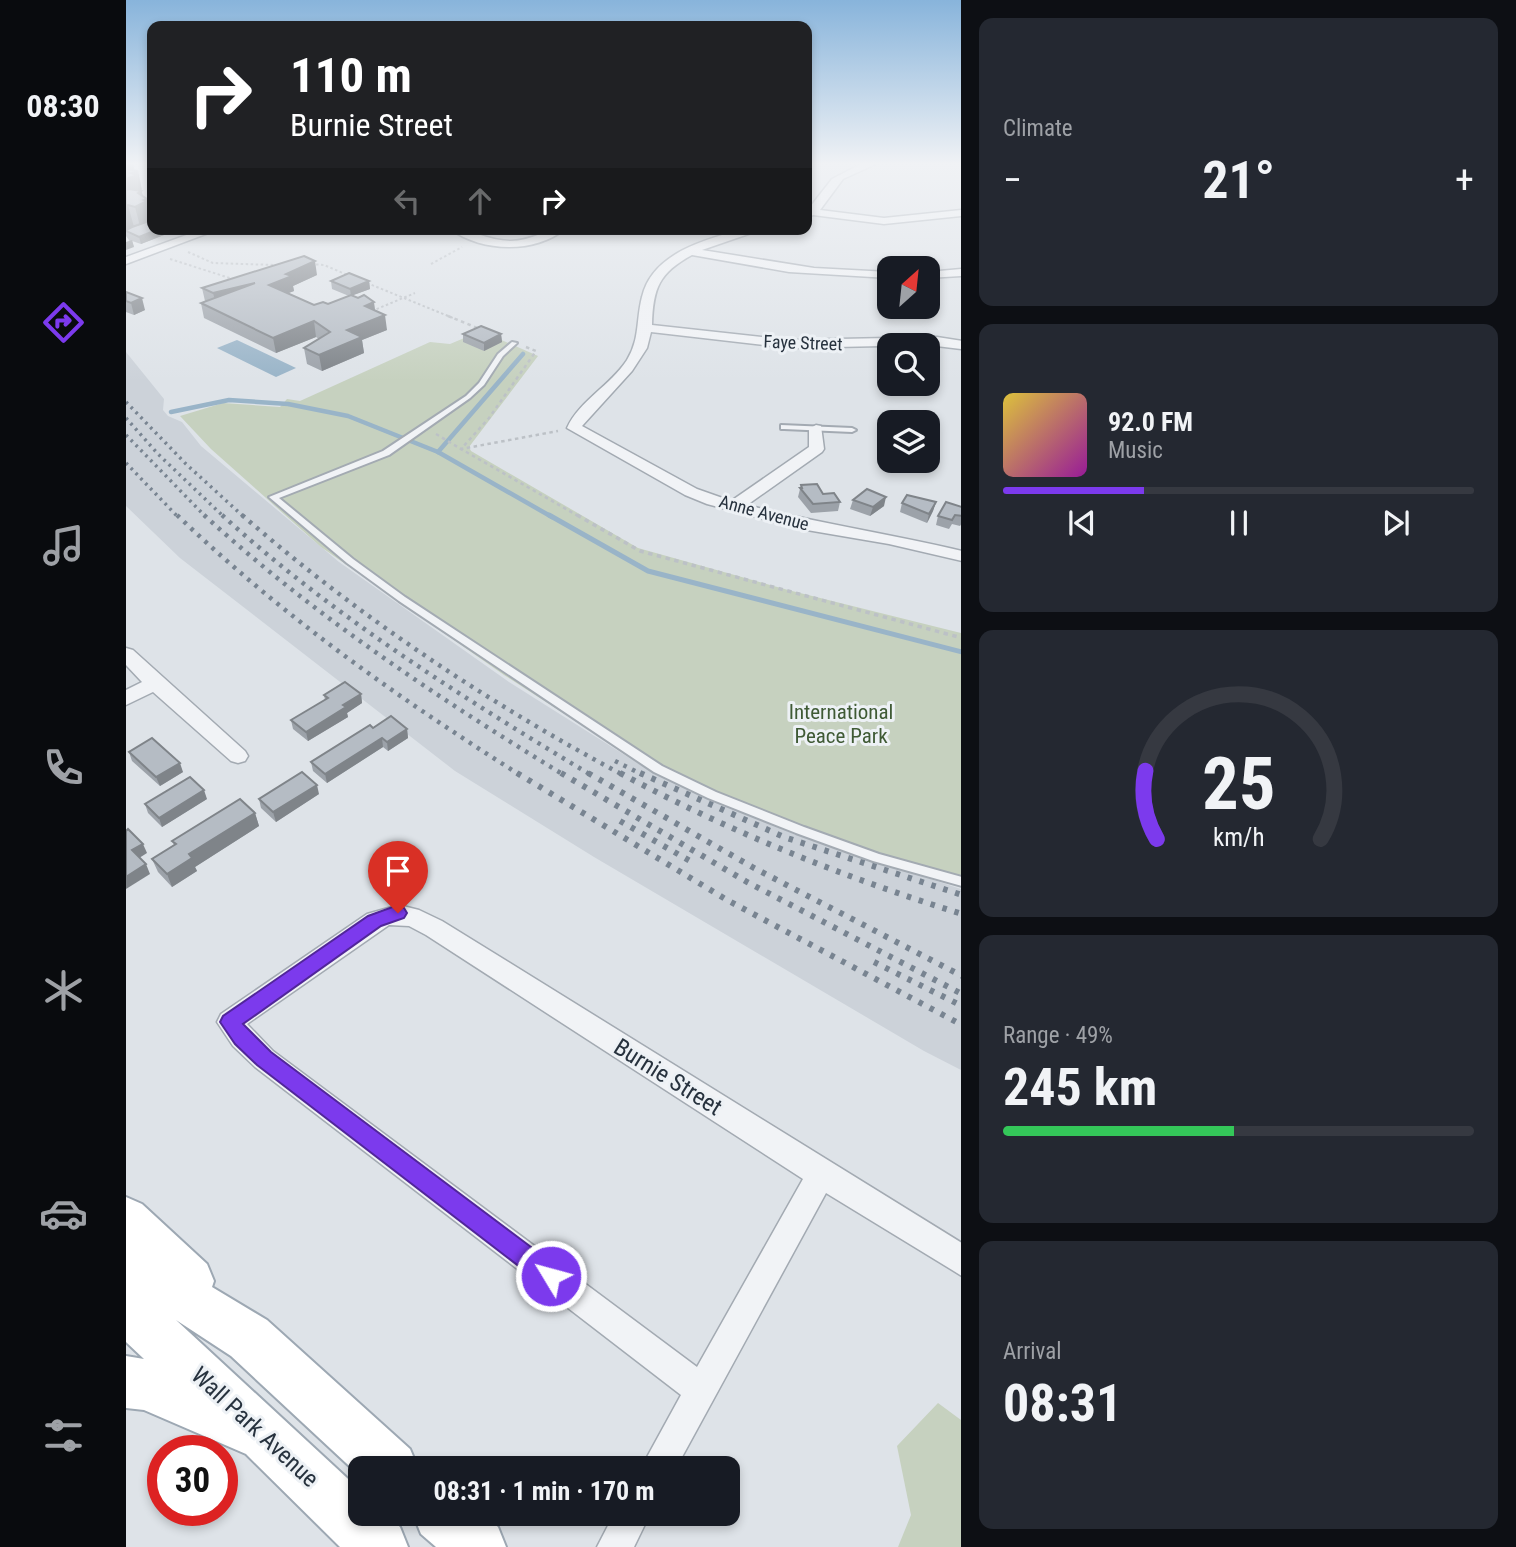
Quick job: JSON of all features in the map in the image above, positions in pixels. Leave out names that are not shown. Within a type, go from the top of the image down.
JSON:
[{"type":"main road","points":[[126,1220],[378,1456]]},
{"type":"main road","points":[[126,1257],[249,1338]]},
{"type":"main road","name":"Wall Park Avenue","points":[[126,1309],[269,1439],[380,1547]]},
{"type":"main road","points":[[126,1382],[146,1385],[269,1439]]},
{"type":"main road","points":[[454,1526],[478,1547]]},
{"type":"street","points":[[126,261],[194,236]]},
{"type":"street","points":[[478,237],[507,246],[520,246],[543,236]]},
{"type":"street","points":[[577,431],[576,421],[627,369],[640,348],[646,328],[647,298],[654,279],[663,269],[691,251],[731,236]]},
{"type":"street","points":[[691,251],[757,265],[828,274],[877,275]]},
{"type":"street","points":[[940,274],[961,272]]},
{"type":"street","name":"Faye Street","points":[[646,328],[790,344],[937,341],[961,345]]},
{"type":"street","points":[[733,506],[817,449],[816,429]]},
{"type":"street","name":"Anne Avenue","points":[[577,431],[691,492],[733,506],[801,524],[889,539],[961,556]]},
{"type":"street","points":[[126,654],[155,683],[239,755]]},
{"type":"street","points":[[126,698],[155,683]]},
{"type":"street","name":"Burnie Street","points":[[701,1390],[264,1059],[230,1022],[368,925],[384,916],[398,913],[410,916],[440,932],[961,1261]]},
{"type":"street","points":[[665,1456],[821,1174]]},
{"type":"street","points":[[615,1547],[626,1526]]},
{"type":"lane","points":[[514,343],[500,355],[482,384],[468,397],[386,453],[273,498],[350,561],[402,599],[658,769],[712,796],[800,830],[877,858],[961,882]]},
{"type":"lane","points":[[784,427],[852,430]]},
{"type":"path","points":[[431,264],[478,237]]},
{"type":"path","points":[[181,250],[213,263],[284,265]]},
{"type":"path","points":[[170,259],[237,280]]},
{"type":"path","points":[[302,264],[324,265],[536,351],[489,418],[461,449]]},
{"type":"path","points":[[369,312],[415,293]]},
{"type":"path","points":[[461,449],[577,431]]},
{"type":"path","points":[[441,437],[640,551],[961,638]]},
{"type":"shaded area","points":[[126,352],[164,399],[163,410],[168,416],[182,422],[201,446],[339,562],[509,682],[650,771],[689,790],[791,833],[961,889],[961,1070],[924,1051],[594,857],[455,771],[180,558],[126,506]]},
{"type":"green space","name":"International Peace Park","points":[[481,331],[538,356],[469,447],[471,451],[638,548],[788,590],[961,633],[961,886],[869,859],[653,771],[504,675],[321,547],[211,449],[180,416],[223,403],[280,407],[287,399],[300,401],[430,342],[450,344]]},
{"type":"green space","points":[[938,1403],[961,1420],[961,1547],[898,1547],[911,1515],[897,1446]]},
{"type":"water","points":[[237,340],[296,368],[276,377],[217,348]]},
{"type":"building","points":[[304,256],[315,261],[286,274],[292,276],[269,285],[314,305],[323,302],[328,304],[351,295],[358,298],[364,295],[374,302],[365,306],[385,315],[347,330],[362,337],[319,355],[304,348],[330,332],[314,321],[273,338],[201,303],[255,283],[213,293],[202,288]]},
{"type":"building","points":[[349,273],[369,281],[350,289],[331,281]]},
{"type":"building","points":[[126,292],[142,298],[131,303],[126,301]]},
{"type":"building","points":[[481,326],[501,334],[484,343],[463,334]]},
{"type":"building","points":[[817,484],[823,494],[834,493],[840,502],[813,504],[800,488],[801,485]]},
{"type":"building","points":[[867,489],[886,497],[873,507],[853,500]]},
{"type":"building","points":[[907,495],[936,502],[929,514],[902,503]]},
{"type":"building","points":[[946,502],[961,507],[961,516],[955,515],[952,520],[938,516]]},
{"type":"building","points":[[345,682],[361,694],[343,705],[346,707],[306,732],[291,720],[328,698],[324,695]]},
{"type":"building","points":[[391,716],[407,729],[387,742],[382,738],[325,774],[311,762],[370,725],[373,728]]},
{"type":"building","points":[[152,738],[180,763],[156,777],[129,752]]},
{"type":"building","points":[[302,772],[317,785],[273,812],[259,799]]},
{"type":"building","points":[[190,777],[204,790],[159,818],[145,804]]},
{"type":"building","points":[[240,799],[255,813],[189,854],[192,858],[167,874],[152,859],[176,844],[172,841]]},
{"type":"building","points":[[128,829],[143,844],[132,850],[146,864],[126,877],[126,831]]},
{"type":"waterway","points":[[438,452],[523,354]]},
{"type":"waterway","points":[[171,412],[229,400],[288,404],[348,416],[438,452]]},
{"type":"waterway","points":[[438,452],[552,517]]},
{"type":"waterway","points":[[549,515],[648,571],[961,652]]},
{"type":"railway","points":[[126,402],[186,464],[244,517]]},
{"type":"railway","points":[[126,418],[158,454],[224,517]]},
{"type":"railway","points":[[126,435],[204,515]]},
{"type":"railway","points":[[126,463],[178,517]]},
{"type":"railway","points":[[177,515],[257,587],[342,654],[520,775]]},
{"type":"railway","points":[[204,515],[289,587],[378,654],[564,775]]},
{"type":"railway","points":[[222,515],[308,587],[400,654],[591,775]]},
{"type":"railway","points":[[242,515],[331,588],[425,656],[523,718],[623,775]]},
{"type":"railway","points":[[615,761],[643,775]]},
{"type":"railway","points":[[517,773],[727,900],[961,1024]]},
{"type":"railway","points":[[561,773],[747,882],[961,993]]},
{"type":"railway","points":[[588,773],[754,868],[961,975]]},
{"type":"railway","points":[[620,773],[703,815],[788,852],[874,885],[961,914]]},
{"type":"railway","points":[[640,773],[784,837],[961,895]]},
{"type":"railway","points":[[620,821],[690,861]]},
{"type":"railway","points":[[874,962],[961,1006]]},
{"type":"route","points":[[398,913],[375,921],[230,1022],[264,1059],[551,1276]]}]
